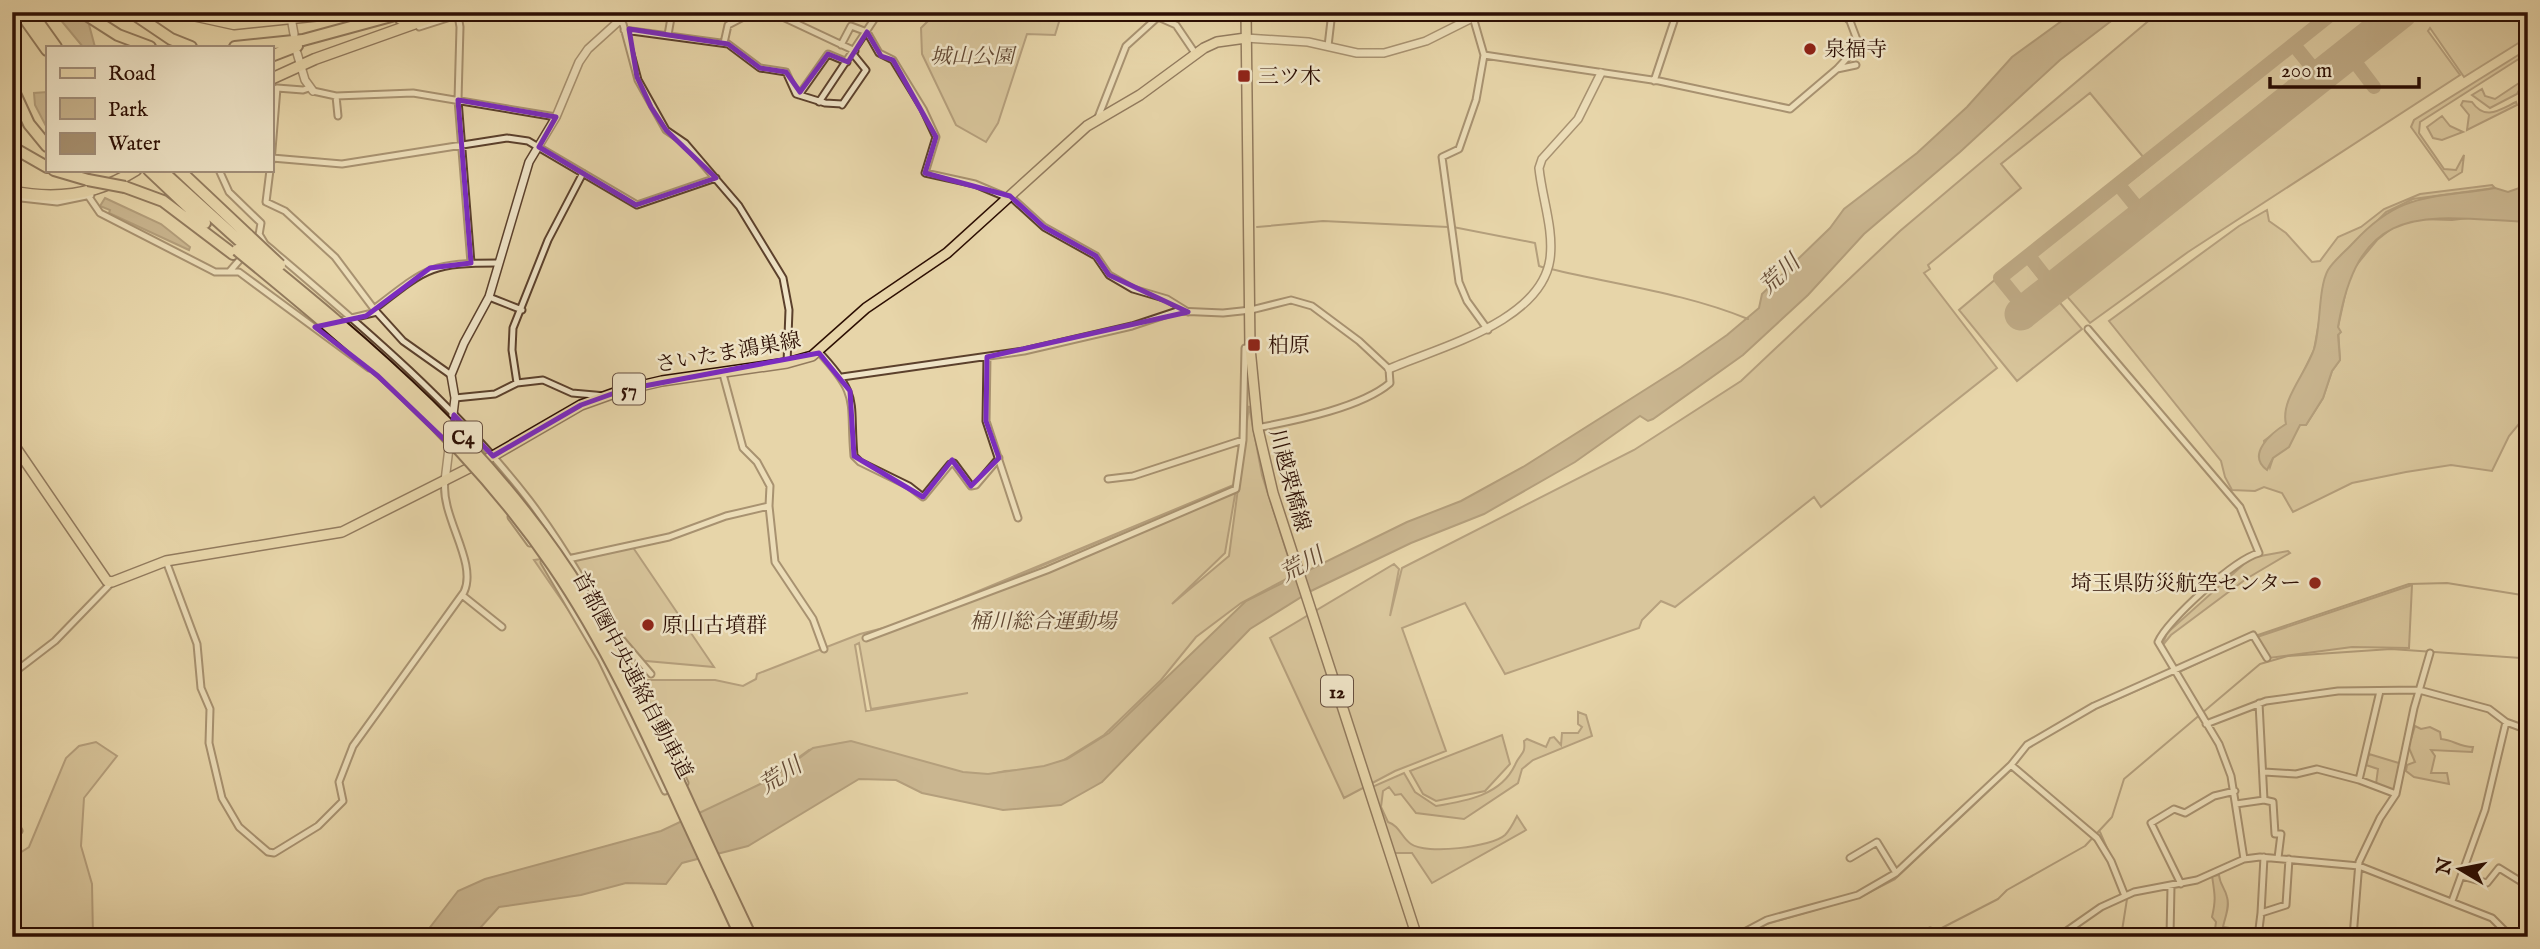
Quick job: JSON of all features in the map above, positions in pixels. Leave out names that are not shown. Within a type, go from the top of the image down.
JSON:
[{"type":"highway","points":[[20,12],[46,49]]},
{"type":"highway","points":[[31,12],[55,46]]},
{"type":"highway","points":[[82,12],[128,41],[146,46]]},
{"type":"highway","points":[[131,12],[171,38],[189,46]]},
{"type":"highway","points":[[179,12],[227,23],[350,12]]},
{"type":"highway","points":[[245,46],[303,40],[406,12]]},
{"type":"highway","points":[[273,55],[421,12]]},
{"type":"highway","points":[[273,78],[361,42],[452,13]]},
{"type":"highway","points":[[12,87],[33,131],[46,145]]},
{"type":"highway","points":[[12,147],[46,166]]},
{"type":"highway","points":[[61,172],[125,187],[163,201],[244,244]]},
{"type":"highway","points":[[12,191],[48,197],[92,194],[132,172]]},
{"type":"highway","points":[[152,172],[244,244]]},
{"type":"highway","points":[[163,172],[244,244]]},
{"type":"highway","points":[[181,172],[244,244]]},
{"type":"highway","name":"首都圏中央連絡自動車道","points":[[244,244],[311,311],[366,356],[461,449],[509,505],[554,567],[620,683],[741,937]]},
{"type":"highway","name":"首都圏中央連絡自動車道","points":[[244,244],[382,358],[440,413],[491,468],[539,530],[583,595],[629,678],[751,937]]},
{"type":"main road","name":"川越栗橋線","points":[[1246,12],[1250,348],[1260,444],[1273,493],[1416,937]]},
{"type":"main road","name":"さいたま鴻巣線","points":[[112,582],[166,561],[342,532],[493,456],[557,418],[606,396],[662,381],[723,374],[805,359],[866,309],[947,253],[1097,120],[1140,95],[1195,53],[1217,42],[1246,38]]},
{"type":"main road","points":[[12,442],[107,581],[112,582]]},
{"type":"street","points":[[203,12],[219,15],[227,23]]},
{"type":"street","points":[[466,12],[452,13],[460,27],[457,100],[471,263]]},
{"type":"street","points":[[607,12],[620,20],[638,80],[666,130],[685,143],[739,206],[783,278],[789,310],[787,363]]},
{"type":"street","points":[[166,561],[197,644],[201,688],[211,709],[209,743],[222,799],[239,827],[268,852],[274,853],[301,838],[327,818],[343,801],[339,782],[354,746],[462,594],[467,577],[456,532],[444,506],[455,398],[451,376],[464,343],[489,297],[523,179],[556,117],[579,62],[620,20],[624,12]]},
{"type":"street","points":[[668,35],[672,12]]},
{"type":"street","points":[[724,43],[728,24],[753,12]]},
{"type":"street","points":[[624,30],[733,46],[760,68],[786,72],[792,90],[799,95],[842,105],[866,70],[854,52],[772,12]]},
{"type":"street","points":[[820,102],[879,12]]},
{"type":"street","points":[[1328,46],[1332,12]]},
{"type":"street","points":[[1246,38],[1328,46],[1367,54],[1395,51],[1434,38],[1484,12]]},
{"type":"street","points":[[1654,81],[1677,12]]},
{"type":"street","points":[[1484,55],[1654,81],[1790,109],[1838,69],[1859,45],[1850,21],[1841,12]]},
{"type":"street","points":[[1097,120],[1126,46],[1158,14],[1176,25],[1195,53]]},
{"type":"street","points":[[290,16],[294,34]]},
{"type":"street","points":[[1473,18],[1484,55],[1476,100],[1459,149],[1443,158],[1459,282],[1467,301],[1488,330]]},
{"type":"street","points":[[841,45],[851,26],[867,32],[881,55],[892,60],[923,109],[936,137],[925,173],[975,184],[1009,197],[1044,227],[1096,256],[1109,275],[1133,289],[1167,299],[1188,312]]},
{"type":"street","points":[[297,53],[311,90]]},
{"type":"street","points":[[799,95],[828,54],[847,62]]},
{"type":"street","points":[[1838,69],[1856,65]]},
{"type":"street","points":[[1389,369],[1488,330],[1511,314],[1546,275],[1551,241],[1539,168],[1542,159],[1568,134],[1578,119],[1601,73]]},
{"type":"street","points":[[273,146],[277,88],[311,90],[336,96],[413,93],[556,117]]},
{"type":"street","points":[[336,96],[338,116]]},
{"type":"street","points":[[273,160],[342,164],[507,138],[528,141],[637,205],[716,178]]},
{"type":"street","points":[[220,172],[229,191],[261,223],[244,244],[230,271]]},
{"type":"street","points":[[270,172],[267,202],[285,211],[335,257],[376,311],[403,341],[451,376]]},
{"type":"street","points":[[517,383],[512,350],[513,328],[548,240],[583,173]]},
{"type":"street","points":[[12,197],[43,202],[92,194],[100,212],[215,272],[230,271],[247,278],[378,376],[449,444],[545,563],[601,659],[665,791],[685,783],[608,625],[569,559],[529,501],[493,456],[454,415],[351,318],[265,244],[244,244]]},
{"type":"street","points":[[315,327],[376,311],[430,268],[498,263]]},
{"type":"street","points":[[489,297],[522,310]]},
{"type":"street","points":[[842,377],[987,357],[1068,342],[1132,326],[1170,312],[1205,315],[1251,310],[1291,300],[1312,306],[1359,341],[1389,369],[1390,383],[1372,394],[1322,414],[1262,427]]},
{"type":"street","points":[[2088,329],[2240,507],[2246,516],[2259,553],[2243,559],[2212,582],[2161,635],[2160,648],[2219,744],[2235,791],[2244,859]]},
{"type":"street","points":[[866,638],[1046,570],[1236,489],[1243,440],[1244,348],[1254,348],[1259,397]]},
{"type":"street","points":[[818,351],[842,377],[850,391],[854,456],[923,497],[950,464],[954,463],[971,486],[976,485],[999,458]]},
{"type":"street","points":[[987,357],[986,421],[1017,518]]},
{"type":"street","points":[[723,374],[743,448],[757,463],[771,486],[769,506],[775,562],[813,619],[824,649]]},
{"type":"street","points":[[455,398],[495,394],[517,383],[542,380],[572,393],[606,396]]},
{"type":"street","points":[[1243,430],[1253,428]]},
{"type":"street","points":[[1108,479],[1133,476],[1243,440]]},
{"type":"street","points":[[545,563],[669,537],[726,516],[769,506]]},
{"type":"street","points":[[12,674],[55,641],[112,582]]},
{"type":"street","points":[[462,594],[502,627]]},
{"type":"street","points":[[608,625],[651,674]]},
{"type":"street","points":[[1735,937],[1766,920],[1858,895],[1896,873],[2011,765],[2027,745],[2070,719],[2255,638],[2267,658]]},
{"type":"street","points":[[2353,937],[2359,866],[2380,818],[2396,794],[2430,653]]},
{"type":"street","points":[[2206,724],[2259,703],[2338,691],[2419,690],[2489,709],[2506,722],[2528,730]]},
{"type":"street","points":[[2359,780],[2380,691]]},
{"type":"street","points":[[2259,703],[2264,800]]},
{"type":"street","points":[[633,726],[653,714]]},
{"type":"street","points":[[2452,901],[2485,810],[2506,722]]},
{"type":"street","points":[[2011,765],[2097,838],[2111,861],[2125,896]]},
{"type":"street","points":[[2264,772],[2296,774],[2317,769],[2359,780],[2396,794]]},
{"type":"street","points":[[2181,884],[2151,823],[2174,809],[2185,813],[2214,796],[2235,791]]},
{"type":"street","points":[[2236,804],[2264,800],[2273,802],[2275,834],[2281,834],[2278,858]]},
{"type":"street","points":[[12,818],[19,831]]},
{"type":"street","points":[[1850,858],[1877,842],[1896,873]]},
{"type":"street","points":[[2058,937],[2101,907],[2125,896],[2203,878],[2244,859],[2264,858],[2359,866],[2492,918],[2511,937]]},
{"type":"street","points":[[2258,937],[2264,858]]},
{"type":"street","points":[[2261,914],[2286,905],[2288,859]]},
{"type":"street","points":[[2462,877],[2487,883],[2499,868],[2528,886]]},
{"type":"street","points":[[2170,937],[2171,886]]},
{"type":"street","points":[[1640,937],[1659,932],[1675,937]]},
{"type":"highlighted area","points":[[629,29],[728,44],[760,68],[786,72],[800,92],[828,54],[848,62],[867,32],[881,56],[893,60],[936,137],[925,173],[1010,196],[1044,227],[1096,256],[1109,275],[1188,312],[987,357],[986,421],[999,458],[971,486],[952,460],[923,497],[854,456],[850,391],[819,353],[623,390],[581,405],[493,456],[454,415],[449,444],[378,376],[315,327],[366,316],[430,268],[471,263],[458,100],[556,117],[539,147],[636,205],[716,178],[666,130],[651,107],[637,77]]},
{"type":"green space","name":"城山公園","points":[[929,12],[1062,12],[1055,35],[1027,34],[998,123],[986,142],[956,125],[922,54],[921,28],[928,21]]},
{"type":"green space","points":[[2159,12],[2328,12],[2144,158],[2090,93],[2001,164],[2021,188],[1928,265],[1930,269],[1924,273],[1997,368],[1821,507],[1814,497],[1675,607],[1661,601],[1642,620],[1639,628],[1505,674],[1465,603],[1402,628],[1446,751],[1395,771],[1344,798],[1270,638],[1394,564],[1399,569],[1390,616],[1402,568],[1634,450],[1741,381],[1900,231]]},
{"type":"green space","points":[[2341,12],[2387,12],[2317,67],[2299,46]]},
{"type":"green space","points":[[2415,12],[2528,12],[2528,37],[2464,77],[2430,28],[2428,31],[2460,75],[2188,252],[2090,323],[2064,293]]},
{"type":"green space","points":[[2528,49],[2528,53],[2420,122],[2419,133],[2444,169],[2456,170],[2464,155],[2462,172],[2449,180],[2411,127],[2414,120]]},
{"type":"green space","points":[[2292,51],[2310,73],[2143,207],[2126,185]]},
{"type":"green space","points":[[2528,77],[2528,83],[2522,85],[2517,94],[2490,108],[2472,95],[2482,89],[2485,96],[2495,99]]},
{"type":"green space","points":[[2463,101],[2472,102],[2477,108],[2487,112],[2498,111],[2516,102],[2517,105],[2467,130],[2469,115],[2461,105]]},
{"type":"green space","points":[[2442,116],[2450,126],[2463,132],[2442,140],[2433,138],[2427,127]]},
{"type":"green space","points":[[2492,185],[2495,188],[2413,199],[2386,212],[2328,271],[2314,350],[2288,403],[2286,424],[2264,441],[2270,467],[2273,458],[2288,443],[2300,425],[2306,425],[2323,398],[2332,371],[2340,360],[2338,327],[2347,286],[2354,268],[2377,240],[2396,225],[2421,219],[2452,220],[2476,217],[2528,222],[2528,413],[2509,436],[2492,471],[2451,465],[2352,483],[2293,512],[2282,493],[2264,487],[2255,491],[2232,490],[2221,461],[2109,321],[2239,226],[2267,210],[2269,221],[2286,233],[2312,262],[2320,261],[2338,237],[2361,227],[2384,209],[2420,194]]},
{"type":"green space","points":[[2118,191],[2134,213],[2051,277],[2035,256]]},
{"type":"green space","points":[[2026,262],[2043,283],[2023,300],[2006,279]]},
{"type":"green space","points":[[1997,278],[2017,305],[2014,309],[2026,324],[2056,298],[2082,329],[2017,381],[1959,310]]},
{"type":"green space","name":"桶川総合運動場","points":[[1249,406],[1262,475],[1294,575],[1241,603],[1196,637],[1161,680],[1104,735],[1062,761],[1040,769],[1005,771],[983,776],[958,774],[846,743],[809,750],[766,781],[695,817],[641,680],[715,680],[743,686],[756,679],[757,674],[860,634],[899,624],[1236,484],[913,620],[1047,570],[1236,489],[1225,553],[1172,604],[1229,556]],"holes":[[[859,643],[871,709],[968,693],[866,711],[855,645]]]},
{"type":"green space","points":[[632,546],[714,667],[601,657],[534,560]]},
{"type":"green space","points":[[2288,551],[2290,553],[2246,579],[2171,635],[2162,646],[2167,633],[2244,564],[2255,557]]},
{"type":"green space","points":[[2412,585],[2409,648],[2352,647],[2269,658],[2257,637]]},
{"type":"green space","points":[[1578,712],[1586,715],[1592,736],[1533,760],[1522,769],[1518,783],[1464,819],[1416,813],[1401,794],[1395,795],[1389,787],[1383,791],[1381,807],[1388,822],[1411,844],[1419,847],[1444,849],[1487,843],[1505,835],[1517,816],[1526,830],[1432,883],[1412,853],[1394,853],[1372,787],[1404,773],[1415,792],[1436,806],[1482,795],[1509,775],[1523,752],[1524,741],[1527,739],[1546,747],[1550,738],[1554,737],[1561,745],[1562,733],[1578,733],[1582,727],[1578,724]]},
{"type":"green space","points":[[2415,726],[2421,729],[2430,727],[2440,732],[2441,739],[2473,747],[2472,752],[2431,750],[2435,756],[2431,773],[2447,773],[2449,784],[2414,777],[2406,771],[2407,765],[2415,762],[2406,741],[2411,739]]},
{"type":"green space","points":[[1502,735],[1510,764],[1485,791],[1436,801],[1423,794],[1410,771]]},
{"type":"green space","points":[[96,742],[117,756],[84,798],[81,846],[92,884],[93,937],[12,937],[12,858],[29,847],[66,758],[79,746]]},
{"type":"green space","points":[[2369,754],[2402,764],[2395,791],[2376,784],[2378,769],[2366,765]]},
{"type":"green space","points":[[2219,875],[2228,901],[2223,927],[2230,928],[2227,937],[2214,937],[2216,922],[2212,917],[2215,897],[2212,876]]},
{"type":"water","points":[[70,12],[88,21],[95,46],[82,46],[55,13]]},
{"type":"water","name":"荒川","points":[[2074,12],[2123,12],[2060,60],[1960,152],[1864,234],[1808,295],[1743,355],[1653,419],[1648,421],[1640,416],[1575,462],[1484,514],[1411,543],[1311,591],[1250,629],[1102,782],[1061,805],[1003,810],[922,793],[896,780],[859,779],[748,846],[682,863],[666,884],[626,883],[581,895],[499,907],[472,937],[426,937],[428,930],[458,891],[485,879],[661,831],[771,779],[813,748],[851,741],[963,772],[988,774],[1044,766],[1067,759],[1109,733],[1246,601],[1407,522],[1461,501],[1523,467],[1727,335],[1759,308],[1762,294],[1830,228],[1844,209],[1917,153],[1967,107],[2012,57]]},
{"type":"water","points":[[46,92],[46,126],[35,105],[34,93]]},
{"type":"water","points":[[2528,185],[2528,222],[2428,219],[2402,225],[2380,236],[2362,256],[2348,286],[2338,327],[2341,332],[2338,335],[2340,360],[2332,371],[2323,398],[2306,425],[2300,425],[2289,447],[2273,458],[2267,470],[2261,464],[2260,451],[2268,439],[2286,424],[2285,415],[2290,396],[2314,349],[2323,287],[2333,263],[2371,225],[2403,205],[2435,196],[2495,188],[2508,192]]},
{"type":"water","points":[[105,198],[161,224],[190,247],[189,250],[109,213],[110,210],[100,206]]},
{"type":"waterway","points":[[1257,227],[1323,221],[1448,227]]},
{"type":"waterway","points":[[1453,227],[1535,243],[1539,266],[1545,268]]},
{"type":"waterway","points":[[1551,269],[1700,302],[1748,319]]},
{"type":"waterway","points":[[2255,636],[2409,584],[2447,583],[2528,596]]},
{"type":"waterway","points":[[2179,672],[2228,649]]},
{"type":"waterway","points":[[1934,932],[1998,899],[2007,890],[2085,846],[2112,817],[2124,779],[2260,664],[2288,656],[2391,649],[2521,658],[2528,663]]},
{"type":"waterway","points":[[2093,710],[2174,674]]},
{"type":"waterway","points":[[1747,933],[1767,924],[1862,896],[1895,879],[2011,770],[2029,747],[2079,718]]},
{"type":"waterway","points":[[2100,832],[2127,894]]},
{"type":"waterway","points":[[2121,937],[2127,899]]},
{"type":"taxiway","points":[[2026,310],[2000,278],[2334,12]]},
{"type":"taxiway","points":[[2294,45],[2320,77]]},
{"type":"taxiway","points":[[2349,54],[2374,87]]},
{"type":"taxiway","points":[[2118,184],[2144,216]]},
{"type":"taxiway","points":[[2029,256],[2054,288]]},
{"type":"runway","points":[[2021,314],[2401,12]]},
{"type":"place","name":"泉福寺","points":[[1810,49]]},
{"type":"place","name":"三ツ木","points":[[1244,76]]},
{"type":"place","name":"柏原","points":[[1254,345]]},
{"type":"place","name":"埼玉県防災航空センター","points":[[2315,583]]},
{"type":"place","name":"原山古墳群","points":[[648,625]]}]
